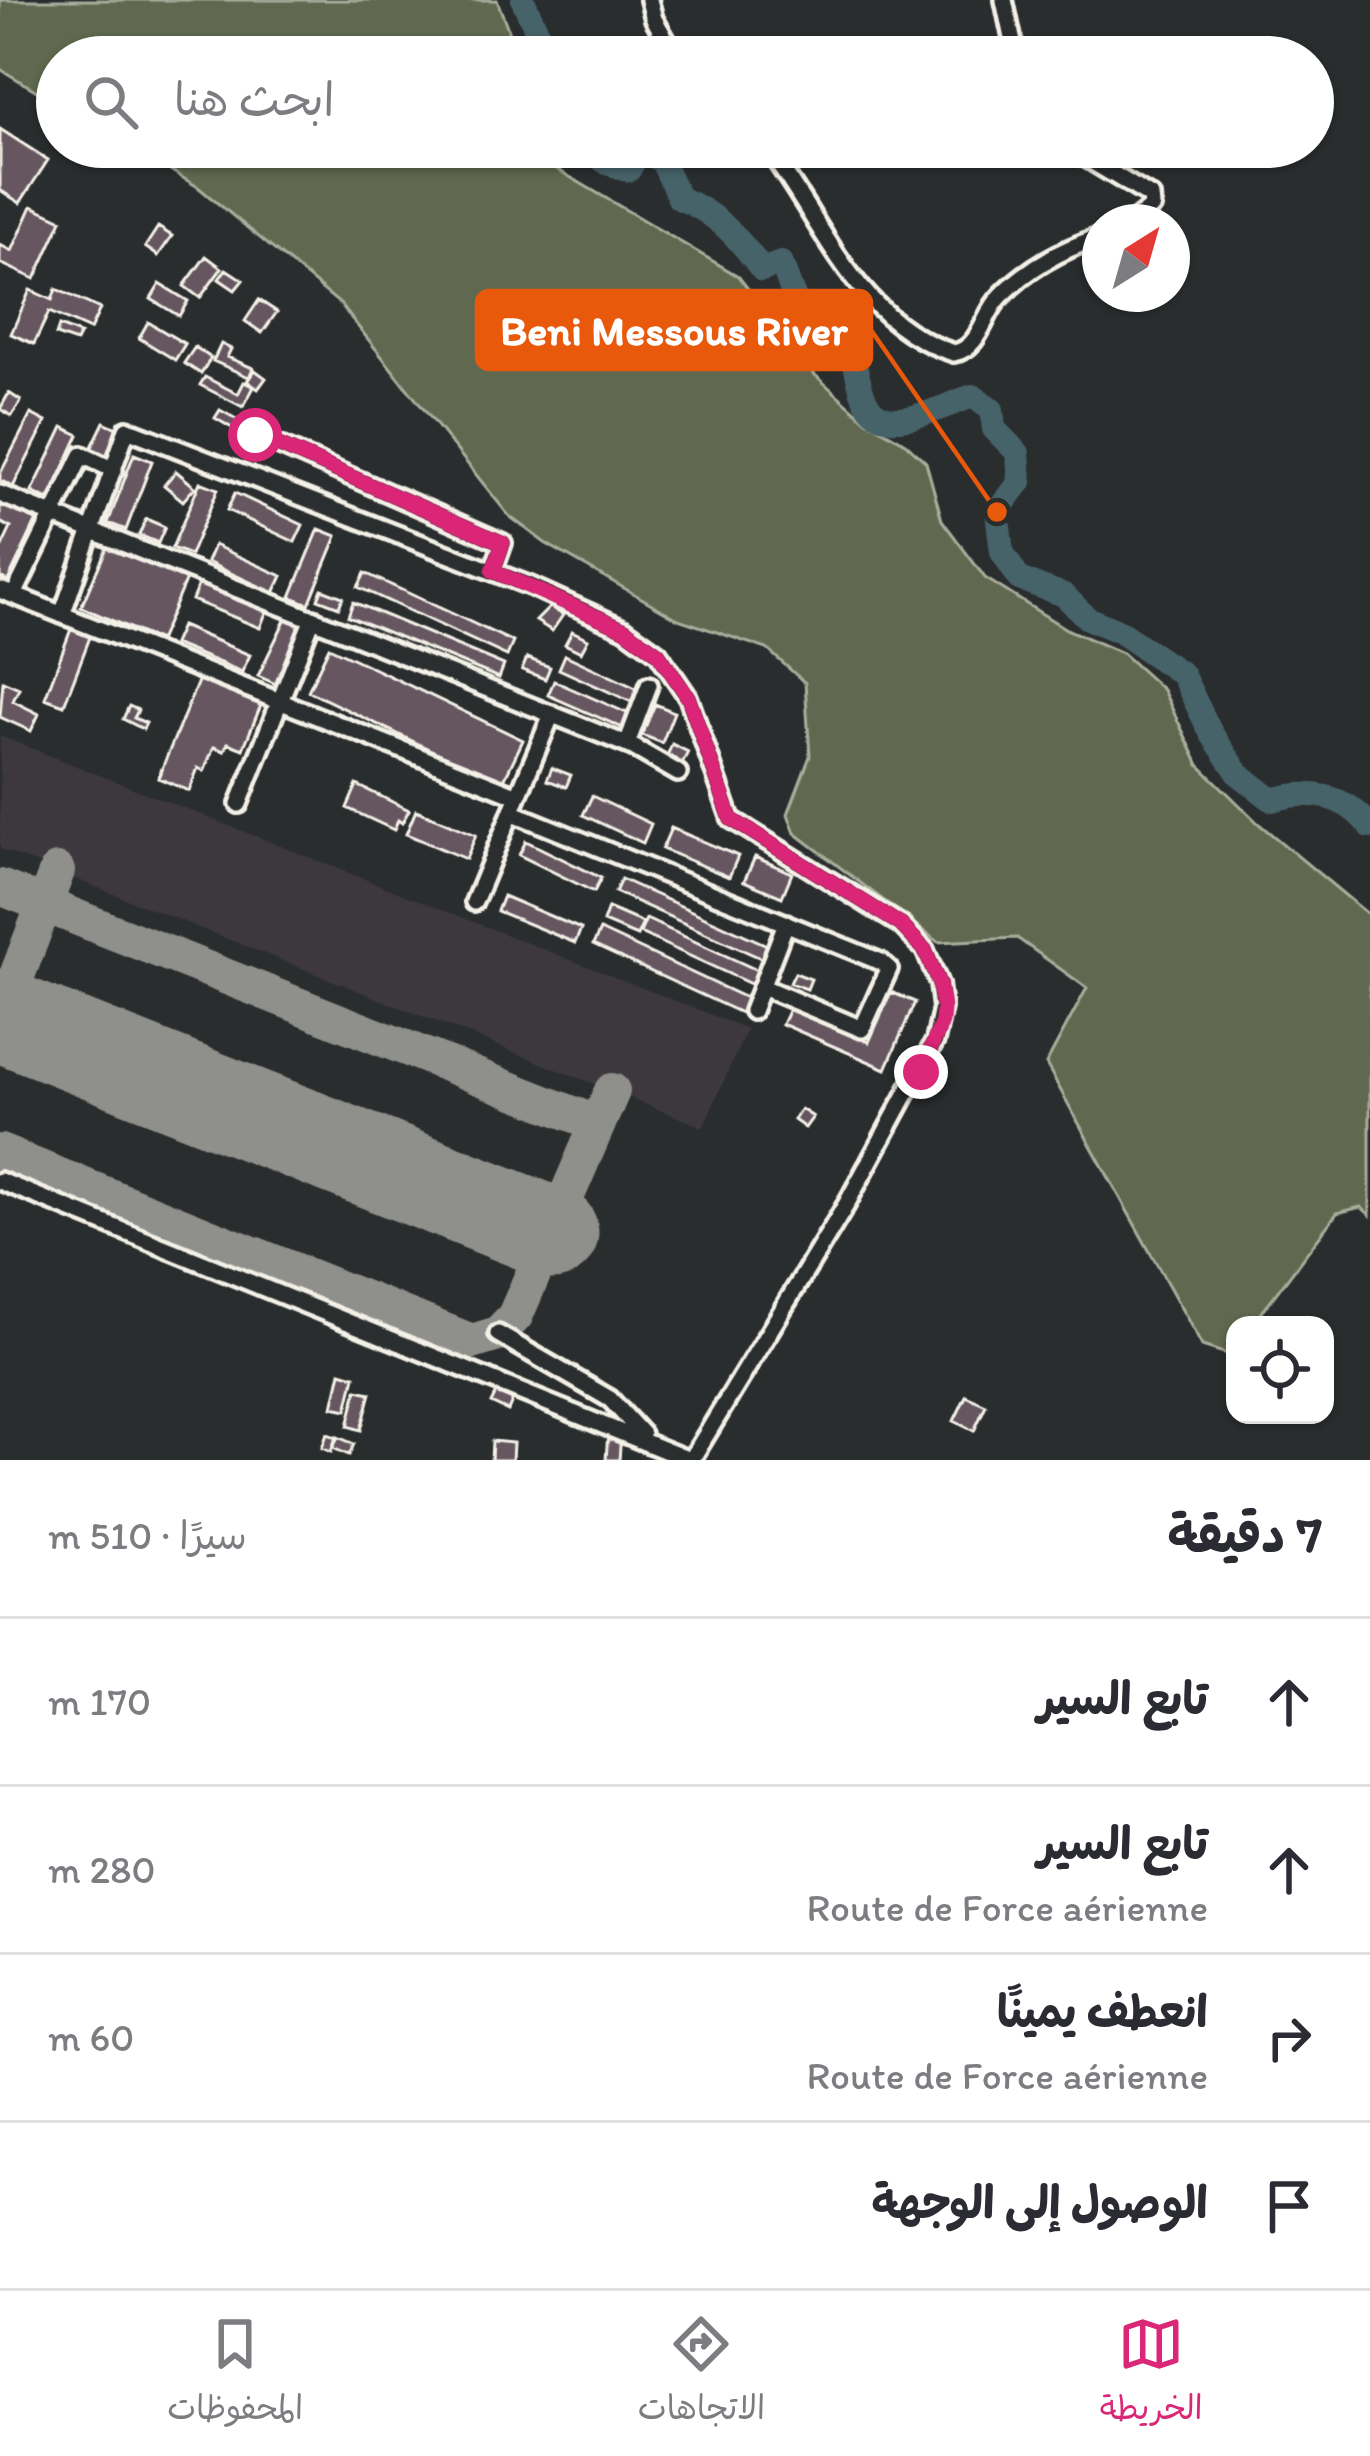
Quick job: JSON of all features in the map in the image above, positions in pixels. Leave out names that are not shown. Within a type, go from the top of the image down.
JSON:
[{"type":"street","points":[[650,0],[664,36]]},
{"type":"street","points":[[1004,0],[1012,36]]},
{"type":"street","points":[[781,168],[843,267],[873,302],[913,334],[954,353],[971,346],[988,313],[1010,287],[1068,247],[1082,243]]},
{"type":"street","points":[[1103,168],[1151,197],[1152,204]]},
{"type":"street","points":[[0,1181],[690,1460],[846,1205],[921,1072],[942,1022],[939,984],[925,950],[901,925],[731,819],[688,697],[658,653],[625,629],[493,571],[127,429],[62,614]]},
{"type":"street","points":[[255,435],[503,543],[493,571]]},
{"type":"street","points":[[113,470],[82,455],[7,593],[280,701],[889,969],[862,1030],[762,986]]},
{"type":"street","points":[[0,494],[552,714],[678,772]]},
{"type":"street","points":[[239,804],[313,617]]},
{"type":"street","points":[[627,745],[649,685]]},
{"type":"street","points":[[474,902],[552,714]]},
{"type":"street","points":[[752,1011],[786,923]]},
{"type":"street","points":[[498,1334],[610,1399],[649,1441]]},
{"type":"shaded area","points":[[0,736],[747,1029],[703,1127],[0,849]]},
{"type":"green space","points":[[0,0],[497,0],[509,36],[36,36],[36,90],[0,69]]},
{"type":"green space","points":[[167,168],[555,168],[738,276],[814,374],[867,421],[904,442],[926,462],[942,520],[985,578],[1066,629],[1122,653],[1163,690],[1199,765],[1259,824],[1370,916],[1370,1215],[1361,1207],[1337,1213],[1259,1316],[1226,1316],[1226,1354],[1202,1346],[1046,1064],[1087,988],[1017,938],[938,942],[795,833],[788,814],[810,756],[805,683],[767,649],[678,619],[545,543],[509,516],[340,304],[198,187]]},
{"type":"building","points":[[0,129],[36,152],[36,168],[43,168],[20,203],[0,190]]},
{"type":"building","points":[[32,206],[62,220],[35,279],[0,263],[0,245],[12,251]]},
{"type":"building","points":[[158,227],[172,236],[158,256],[145,247]]},
{"type":"building","points":[[206,256],[222,268],[200,298],[184,286]]},
{"type":"building","points":[[226,269],[243,280],[235,290],[219,279]]},
{"type":"building","points":[[160,284],[188,301],[179,316],[151,299]]},
{"type":"building","points":[[56,289],[100,309],[90,330],[49,312],[34,344],[11,334],[30,290],[52,300]]},
{"type":"building","points":[[259,300],[277,312],[262,333],[245,321]]},
{"type":"building","points":[[148,322],[185,344],[175,360],[139,338]]},
{"type":"building","points":[[59,326],[80,334],[76,342],[56,335]]},
{"type":"building","points":[[221,344],[231,349],[227,357],[253,368],[249,377],[213,361]]},
{"type":"building","points":[[195,347],[211,358],[201,374],[184,363]]},
{"type":"building","points":[[255,370],[266,378],[258,389],[247,381]]},
{"type":"building","points":[[205,377],[238,394],[244,382],[254,387],[243,407],[200,385]]},
{"type":"building","points":[[9,393],[21,401],[12,416],[0,409]]},
{"type":"building","points":[[220,410],[242,422],[237,431],[215,418]]},
{"type":"building","points":[[31,414],[46,422],[13,487],[0,480],[0,474]]},
{"type":"building","points":[[104,422],[121,430],[106,461],[89,453]]},
{"type":"building","points":[[63,427],[79,435],[49,500],[32,492]]},
{"type":"building","points":[[134,454],[152,461],[126,530],[108,523]]},
{"type":"building","points":[[176,471],[195,487],[183,501],[164,485]]},
{"type":"building","points":[[200,482],[218,489],[190,555],[172,548]]},
{"type":"building","points":[[235,493],[303,525],[295,542],[227,510]]},
{"type":"building","points":[[0,503],[37,520],[8,581],[0,577],[0,551],[11,528],[0,522]]},
{"type":"building","points":[[146,519],[165,527],[158,543],[139,535]]},
{"type":"building","points":[[319,529],[337,536],[309,604],[291,597]]},
{"type":"building","points":[[108,545],[186,579],[159,641],[81,607]]},
{"type":"building","points":[[214,545],[282,576],[274,593],[207,562]]},
{"type":"building","points":[[365,573],[513,642],[507,656],[358,587]]},
{"type":"building","points":[[199,583],[267,610],[260,628],[192,600]]},
{"type":"building","points":[[322,589],[343,597],[339,607],[318,599]]},
{"type":"building","points":[[353,602],[504,665],[499,678],[348,616]]},
{"type":"building","points":[[550,607],[563,615],[552,631],[536,621]]},
{"type":"building","points":[[286,618],[303,626],[276,684],[258,676]]},
{"type":"building","points":[[181,626],[250,655],[242,672],[173,644]]},
{"type":"building","points":[[71,629],[90,637],[64,705],[45,698]]},
{"type":"building","points":[[572,631],[588,639],[581,652],[565,644]]},
{"type":"building","points":[[329,647],[523,740],[502,784],[308,691]]},
{"type":"building","points":[[565,655],[640,690],[634,703],[559,669]]},
{"type":"building","points":[[527,658],[550,667],[545,679],[522,670]]},
{"type":"building","points":[[199,679],[261,705],[243,749],[228,743],[224,751],[214,747],[189,791],[158,778]]},
{"type":"building","points":[[3,681],[19,688],[13,701],[39,714],[31,731],[0,717]]},
{"type":"building","points":[[554,681],[629,714],[623,728],[548,695]]},
{"type":"building","points":[[655,704],[674,712],[662,743],[642,735]]},
{"type":"building","points":[[129,706],[138,710],[134,718],[146,723],[143,729],[123,719]]},
{"type":"building","points":[[672,744],[688,752],[682,764],[667,756]]},
{"type":"building","points":[[552,768],[571,775],[566,787],[547,780]]},
{"type":"building","points":[[357,785],[409,810],[402,823],[398,820],[394,830],[347,808]]},
{"type":"building","points":[[592,796],[651,824],[643,843],[583,815]]},
{"type":"building","points":[[416,810],[476,835],[466,859],[406,834]]},
{"type":"building","points":[[671,828],[738,856],[729,877],[662,849]]},
{"type":"building","points":[[526,841],[601,878],[594,892],[519,855]]},
{"type":"building","points":[[755,857],[792,873],[782,897],[744,881]]},
{"type":"building","points":[[621,879],[769,946],[763,959],[615,892]]},
{"type":"building","points":[[503,896],[581,929],[575,943],[497,911]]},
{"type":"building","points":[[608,908],[643,923],[637,936],[603,922]]},
{"type":"building","points":[[646,919],[759,971],[753,985],[640,933]]},
{"type":"building","points":[[600,930],[748,999],[741,1013],[593,945]]},
{"type":"building","points":[[795,973],[811,979],[807,989],[790,983]]},
{"type":"building","points":[[891,992],[915,1002],[886,1069],[782,1024],[790,1007],[869,1042]]},
{"type":"building","points":[[801,1109],[813,1117],[805,1128],[794,1120]]},
{"type":"building","points":[[341,1372],[355,1376],[347,1410],[333,1407]]},
{"type":"building","points":[[499,1387],[515,1395],[508,1411],[491,1403]]},
{"type":"building","points":[[357,1390],[371,1393],[361,1430],[348,1426]]},
{"type":"building","points":[[966,1396],[986,1405],[974,1431],[954,1421]]},
{"type":"building","points":[[608,1432],[621,1433],[619,1460],[606,1460]]},
{"type":"building","points":[[327,1434],[336,1437],[331,1452],[322,1448]]},
{"type":"building","points":[[338,1437],[354,1444],[349,1455],[333,1448]]},
{"type":"building","points":[[492,1441],[513,1443],[512,1460],[491,1460]]},
{"type":"waterway","points":[[523,0],[536,36]]},
{"type":"waterway","points":[[623,168],[630,168]]},
{"type":"waterway","points":[[665,168],[679,198],[726,228],[762,270],[781,263],[803,320],[814,333],[836,334],[849,348],[867,403],[876,413],[889,419],[908,418],[973,396],[992,410],[994,429],[1018,453],[1020,482],[997,512],[1002,552],[1019,579],[1064,595],[1087,618],[1120,632],[1182,674],[1211,733],[1239,774],[1272,800],[1326,797],[1350,807],[1370,827]]},
{"type":"taxiway","points":[[2,1015],[57,871]]},
{"type":"taxiway","points":[[0,887],[598,1124]]},
{"type":"taxiway","points":[[0,1152],[472,1342],[498,1334],[515,1316],[612,1091]]},
{"type":"runway","points":[[0,1015],[552,1233]]},
{"type":"place","name":"Beni Messous River","points":[[997,512]]},
{"type":"route","points":[[255,435],[503,543],[493,571],[625,629],[658,653],[688,697],[731,819],[901,925],[925,950],[943,1008],[942,1022],[921,1072]]}]
